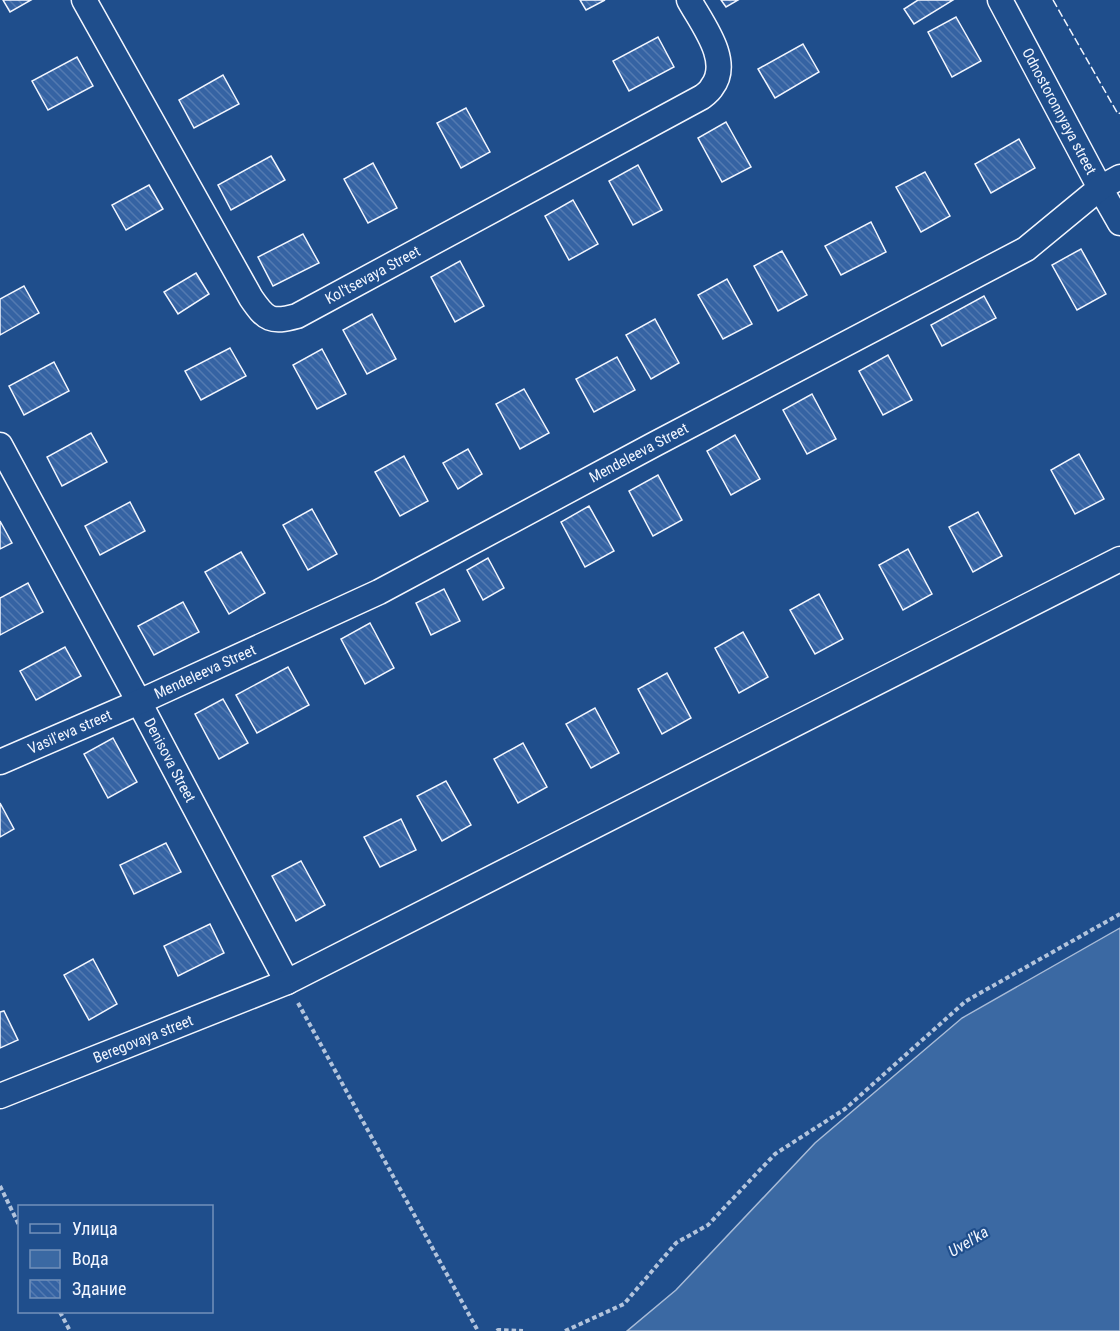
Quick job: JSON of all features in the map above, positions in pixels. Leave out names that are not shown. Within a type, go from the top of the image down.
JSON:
[{"type":"street","name":"Kol'tsevaya Street","points":[[84,0],[250,298],[260,312],[272,319],[285,319],[297,316],[702,98],[713,87],[718,74],[719,60],[716,49],[689,0]]},
{"type":"street","name":"Odnostoronnyaya street","points":[[1000,0],[1110,183],[1120,223]]},
{"type":"street","name":"Mendeleeva Street","points":[[139,702],[380,592],[1026,249],[1110,183]]},
{"type":"street","name":"Denisova Street","points":[[0,445],[287,982]]},
{"type":"street","points":[[287,982],[1120,559]]},
{"type":"street","name":"Vasil'eva street","points":[[0,762],[139,702]]},
{"type":"street","name":"Beregovaya street","points":[[0,1096],[287,982]]},
{"type":"path","points":[[565,1331],[624,1304],[676,1243],[708,1225],[775,1154],[845,1109],[966,1001],[1120,914]]},
{"type":"path","points":[[287,982],[478,1331]]},
{"type":"path","points":[[0,1186],[18,1223]]},
{"type":"path","points":[[61,1313],[70,1331]]},
{"type":"path","points":[[497,1331],[523,1331]]},
{"type":"water","name":"Uvel'ka","points":[[1120,928],[1120,1331],[627,1331],[676,1290],[815,1143],[962,1018]]},
{"type":"building","points":[[3,0],[31,0],[10,12]]},
{"type":"building","points":[[580,0],[605,0],[586,10]]},
{"type":"building","points":[[721,0],[738,0],[726,7]]},
{"type":"building","points":[[918,0],[953,0],[914,24],[904,9]]},
{"type":"building","points":[[956,17],[981,61],[952,77],[928,32]]},
{"type":"building","points":[[658,37],[674,67],[629,91],[613,61]]},
{"type":"building","points":[[803,44],[819,72],[775,98],[758,69]]},
{"type":"building","points":[[77,57],[93,86],[48,110],[32,81]]},
{"type":"building","points":[[223,75],[239,104],[194,128],[179,100]]},
{"type":"building","points":[[466,108],[490,152],[461,168],[437,123]]},
{"type":"building","points":[[726,122],[751,167],[722,182],[698,138]]},
{"type":"building","points":[[1019,139],[1035,168],[991,193],[975,164]]},
{"type":"building","points":[[271,156],[285,180],[231,210],[218,185]]},
{"type":"building","points":[[373,163],[397,208],[368,223],[344,179]]},
{"type":"building","points":[[638,165],[662,210],[633,225],[609,181]]},
{"type":"building","points":[[925,172],[950,216],[921,232],[896,187]]},
{"type":"building","points":[[149,185],[163,209],[126,230],[112,205]]},
{"type":"building","points":[[573,200],[598,244],[569,260],[545,216]]},
{"type":"building","points":[[871,222],[886,252],[841,275],[825,246]]},
{"type":"building","points":[[303,234],[319,263],[273,286],[258,257]]},
{"type":"building","points":[[1081,249],[1106,294],[1077,310],[1052,265]]},
{"type":"building","points":[[782,251],[807,295],[778,311],[754,266]]},
{"type":"building","points":[[460,261],[484,306],[455,322],[431,277]]},
{"type":"building","points":[[196,273],[209,294],[178,314],[164,292]]},
{"type":"building","points":[[727,279],[752,324],[723,339],[698,295]]},
{"type":"building","points":[[24,286],[39,313],[0,335],[0,299]]},
{"type":"building","points":[[984,296],[996,318],[942,346],[931,325]]},
{"type":"building","points":[[372,314],[396,359],[367,374],[343,330]]},
{"type":"building","points":[[655,319],[679,363],[651,379],[626,335]]},
{"type":"building","points":[[230,348],[246,376],[201,400],[185,371]]},
{"type":"building","points":[[322,349],[346,394],[317,409],[293,365]]},
{"type":"building","points":[[888,355],[912,400],[883,415],[859,371]]},
{"type":"building","points":[[617,357],[635,390],[594,412],[576,379]]},
{"type":"building","points":[[54,362],[69,391],[24,415],[9,386]]},
{"type":"building","points":[[524,389],[549,433],[520,449],[496,404]]},
{"type":"building","points":[[812,394],[836,439],[807,454],[783,410]]},
{"type":"building","points":[[91,433],[107,462],[62,486],[47,457]]},
{"type":"building","points":[[735,435],[760,479],[731,495],[707,451]]},
{"type":"building","points":[[468,449],[482,474],[458,489],[443,463]]},
{"type":"building","points":[[1079,454],[1104,499],[1075,514],[1051,470]]},
{"type":"building","points":[[404,456],[428,501],[400,516],[375,472]]},
{"type":"building","points":[[658,475],[682,520],[653,536],[629,491]]},
{"type":"building","points":[[130,502],[145,531],[100,555],[85,526]]},
{"type":"building","points":[[589,506],[614,551],[585,567],[561,522]]},
{"type":"building","points":[[312,509],[337,554],[308,570],[283,525]]},
{"type":"building","points":[[978,512],[1002,556],[973,572],[949,527]]},
{"type":"building","points":[[0,521],[12,543],[0,549]]},
{"type":"building","points":[[908,549],[932,594],[903,610],[879,565]]},
{"type":"building","points":[[241,552],[265,593],[229,614],[205,572]]},
{"type":"building","points":[[488,558],[504,588],[483,600],[467,570]]},
{"type":"building","points":[[28,583],[43,612],[0,635],[0,598]]},
{"type":"building","points":[[444,589],[460,621],[431,635],[416,603]]},
{"type":"building","points":[[819,594],[843,639],[815,654],[790,610]]},
{"type":"building","points":[[183,602],[199,632],[154,655],[138,626]]},
{"type":"building","points":[[370,623],[394,668],[365,684],[341,639]]},
{"type":"building","points":[[743,632],[768,677],[739,693],[715,648]]},
{"type":"building","points":[[65,647],[81,676],[36,700],[20,671]]},
{"type":"building","points":[[288,667],[309,705],[257,733],[236,695]]},
{"type":"building","points":[[667,673],[691,718],[662,734],[638,689]]},
{"type":"building","points":[[223,699],[248,743],[219,759],[195,714]]},
{"type":"building","points":[[595,708],[619,753],[591,768],[566,724]]},
{"type":"building","points":[[113,738],[137,782],[108,798],[84,754]]},
{"type":"building","points":[[523,743],[547,787],[518,803],[494,759]]},
{"type":"building","points":[[446,781],[471,825],[442,841],[417,796]]},
{"type":"building","points":[[0,803],[14,829],[0,837]]},
{"type":"building","points":[[401,819],[416,850],[380,867],[364,837]]},
{"type":"building","points":[[166,843],[181,872],[134,894],[120,865]]},
{"type":"building","points":[[301,861],[325,905],[296,921],[272,876]]},
{"type":"building","points":[[210,924],[224,953],[178,976],[164,946]]},
{"type":"building","points":[[93,959],[117,1004],[89,1020],[64,975]]},
{"type":"building","points":[[4,1011],[18,1040],[0,1048],[0,1012]]},
{"type":"fence","points":[[1053,0],[1118,114],[1120,113]]}]
